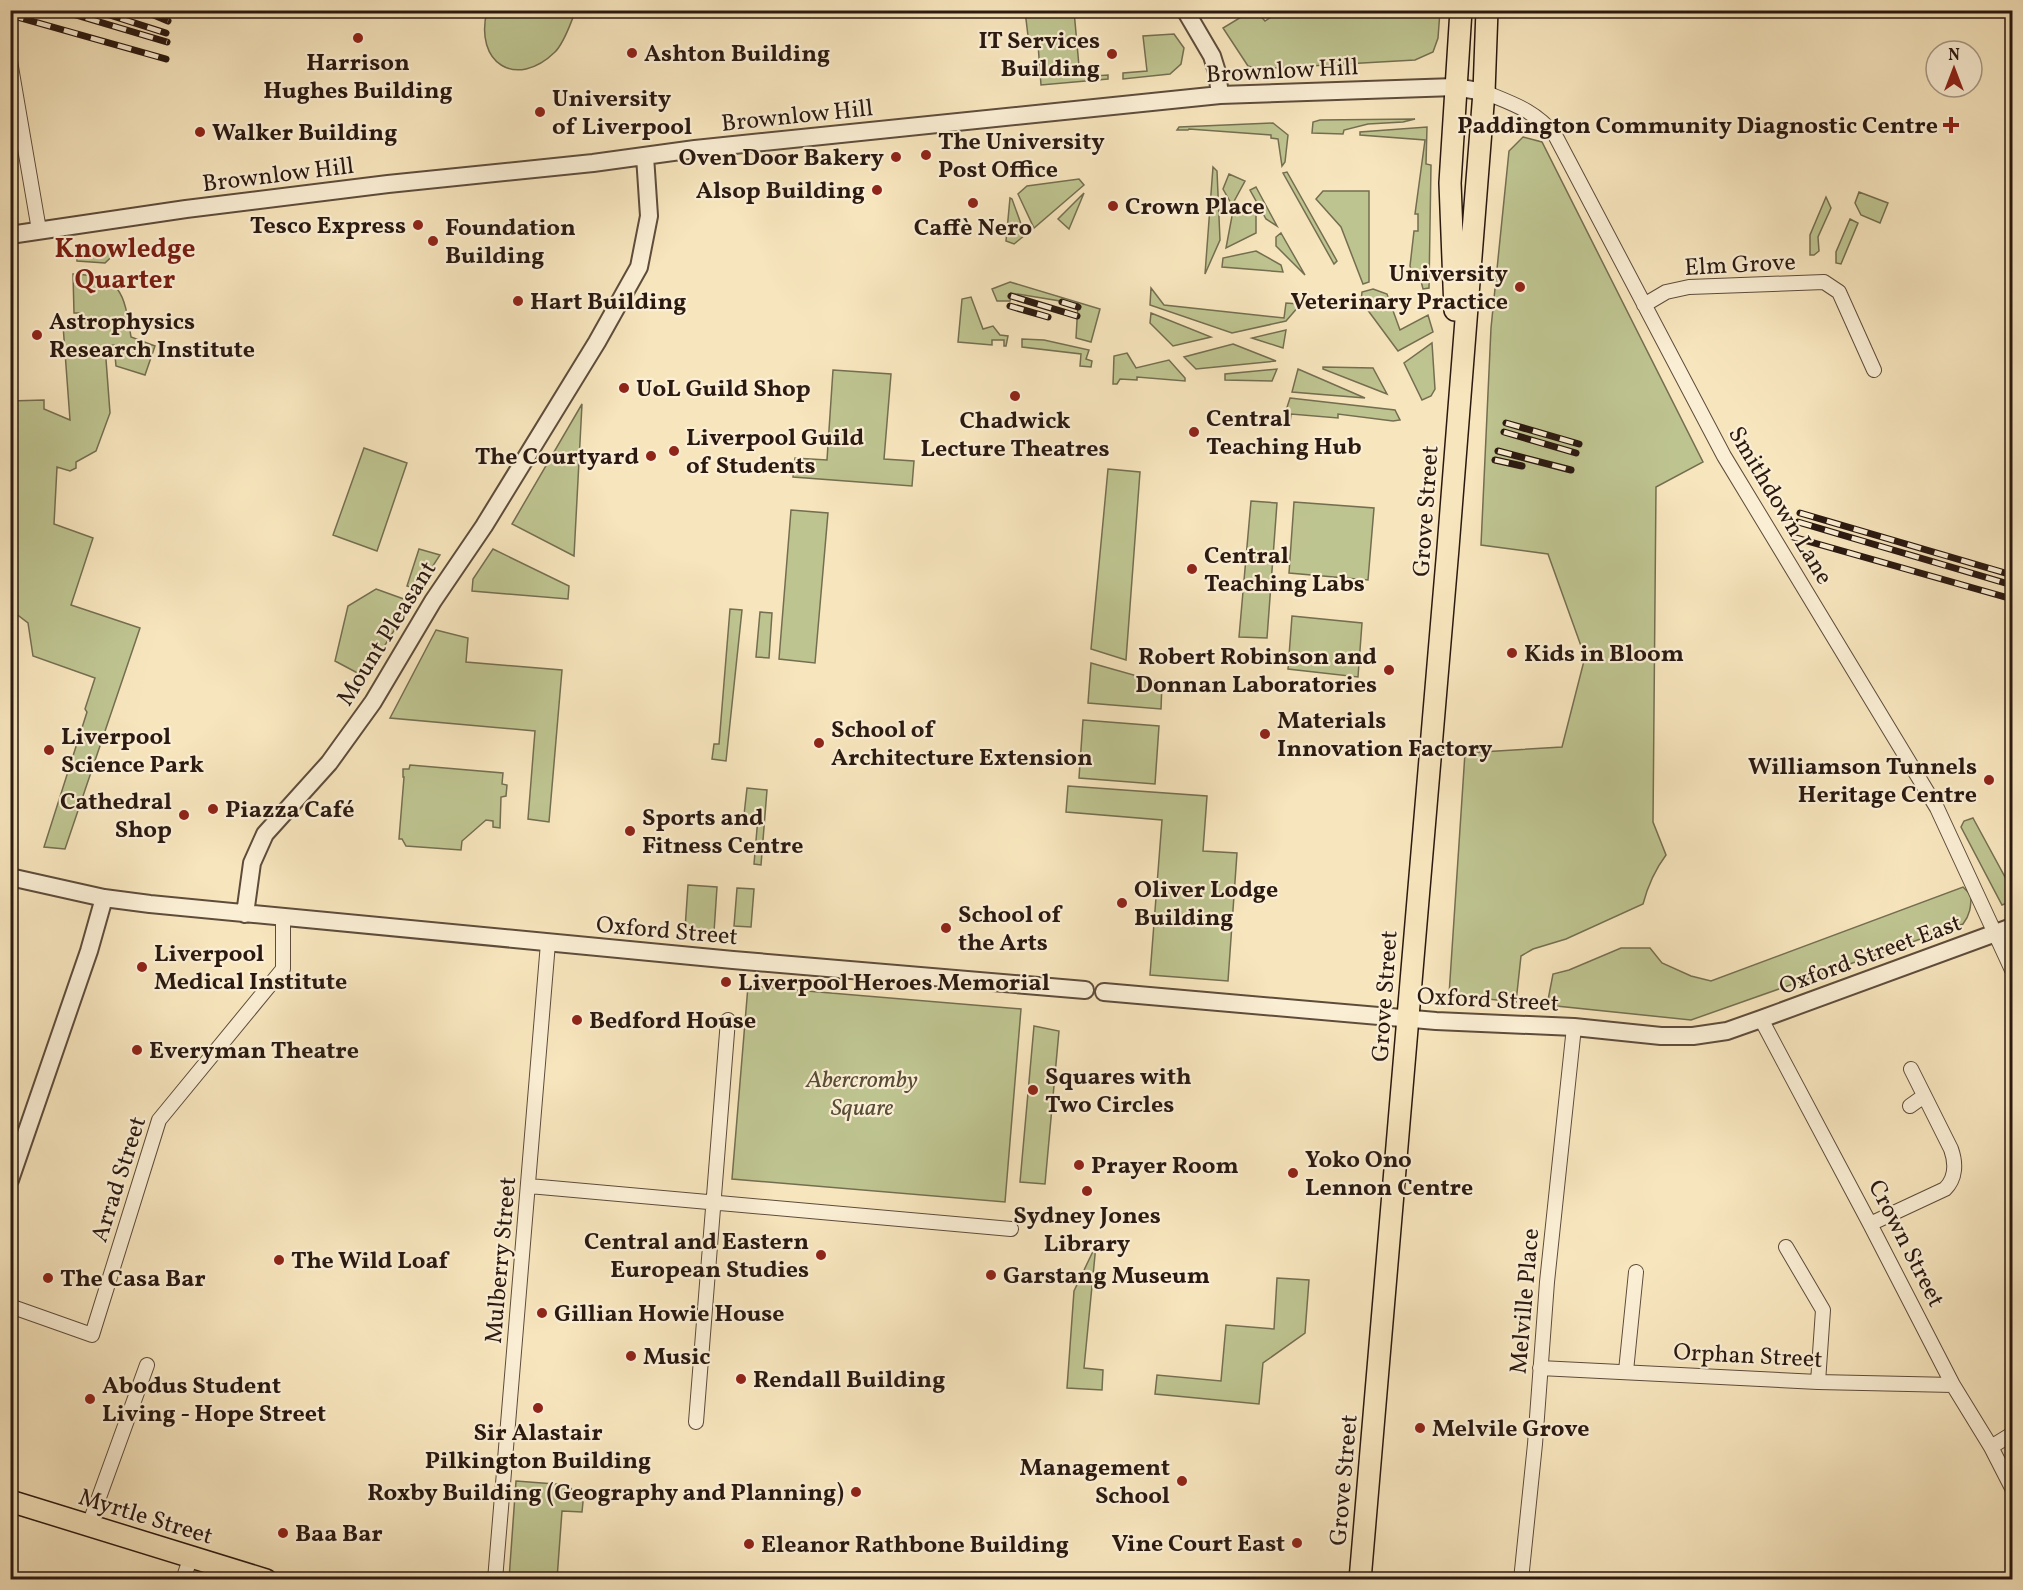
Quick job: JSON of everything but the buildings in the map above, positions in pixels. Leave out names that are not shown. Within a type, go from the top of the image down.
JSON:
[{"type":"main road","name":"Grove Street","points":[[1458,416],[1450,183],[1461,10]]},
{"type":"main road","name":"Grove Street","points":[[1360,1580],[1458,416],[1484,92],[1487,10]]},
{"type":"main road","name":"Myrtle Street","points":[[10,1501],[266,1580]]},
{"type":"street","points":[[1185,10],[1212,56],[1220,95]]},
{"type":"street","points":[[10,61],[39,231]]},
{"type":"street","name":"Brownlow Hill","points":[[10,235],[186,209],[695,149],[1220,95],[1455,87],[1484,92]]},
{"type":"street","name":"Smithdown Lane","points":[[1484,92],[1534,114],[1555,135],[1724,456],[1937,808],[2004,930],[2013,970]]},
{"type":"street","name":"Mount Pleasant","points":[[245,914],[252,863],[265,834],[329,764],[373,702],[433,601],[484,526],[597,342],[639,267],[649,216],[645,156]]},
{"type":"street","name":"Elm Grove","points":[[1644,305],[1666,292],[1689,286],[1824,282],[1839,292],[1874,370]]},
{"type":"street","points":[[10,877],[104,898],[245,914]]},
{"type":"street","points":[[10,1180],[89,951],[104,898]]},
{"type":"street","name":"Oxford Street","points":[[245,914],[902,976],[1085,990]]},
{"type":"street","name":"Arrad Street","points":[[10,1305],[92,1335],[159,1120],[283,969],[283,918]]},
{"type":"street","name":"Oxford Street East","points":[[1761,1019],[2004,930]]},
{"type":"street","name":"Mulberry Street","points":[[495,1580],[548,943]]},
{"type":"street","name":"Oxford Street","points":[[1104,992],[1409,1019],[1473,1024],[1574,1027],[1661,1036],[1693,1036],[1727,1031],[1761,1019]]},
{"type":"street","name":"Crown Street","points":[[1761,1019],[1953,1386],[2013,1488]]},
{"type":"street","points":[[696,1422],[728,1020]]},
{"type":"street","name":"Melville Place","points":[[1521,1580],[1535,1444],[1548,1270],[1574,1027]]},
{"type":"street","points":[[1870,1224],[1945,1189],[1951,1183],[1955,1159],[1911,1069]]},
{"type":"street","points":[[1910,1106],[1924,1096]]},
{"type":"street","points":[[529,1186],[1011,1228]]},
{"type":"street","points":[[1786,1246],[1823,1310],[1818,1382]]},
{"type":"street","points":[[1626,1371],[1636,1272]]},
{"type":"street","points":[[89,1525],[147,1365]]},
{"type":"street","name":"Orphan Street","points":[[1540,1368],[1818,1382],[1953,1386]]},
{"type":"street","points":[[1990,1447],[2013,1434]]},
{"type":"street","points":[[183,1580],[191,1556]]},
{"type":"green space","points":[[487,11],[528,11],[536,16],[549,11],[574,11],[574,15],[564,40],[555,52],[540,63],[526,69],[513,69],[502,65],[493,57],[487,45],[485,29]]},
{"type":"green space","points":[[1025,11],[1074,11],[1080,77],[1108,75],[1108,79],[1041,85],[1038,44],[1029,44]]},
{"type":"green space","points":[[1251,11],[1256,11],[1265,21],[1280,11],[1440,11],[1438,38],[1433,52],[1415,60],[1259,69],[1248,66],[1223,28]]},
{"type":"green space","points":[[1174,34],[1184,48],[1181,64],[1170,74],[1123,79],[1123,73],[1147,71],[1143,36]]},
{"type":"green space","points":[[1415,119],[1368,124],[1344,130],[1343,134],[1312,133],[1313,122],[1320,120]]},
{"type":"green space","points":[[1273,123],[1288,135],[1285,162],[1282,166],[1278,139],[1271,138],[1271,135],[1177,130],[1179,127]]},
{"type":"green space","points":[[1427,127],[1426,164],[1431,165],[1429,288],[1423,289],[1420,277],[1414,278],[1410,266],[1414,231],[1418,231],[1418,214],[1415,214],[1425,140],[1360,135],[1360,132]]},
{"type":"green space","points":[[1523,137],[1542,142],[1703,462],[1656,487],[1653,822],[1666,855],[1652,878],[1643,904],[1566,939],[1533,949],[1521,956],[1516,1002],[1449,995],[1465,753],[1562,747],[1585,657],[1548,554],[1481,545],[1491,328],[1509,151]]},
{"type":"green space","points":[[1213,167],[1217,171],[1220,240],[1205,274]]},
{"type":"green space","points":[[1287,172],[1337,261],[1334,264],[1283,173]]},
{"type":"green space","points":[[1229,174],[1245,181],[1232,205],[1223,189]]},
{"type":"green space","points":[[1079,179],[1084,185],[1034,228],[1018,194],[1027,186]]},
{"type":"green space","points":[[1256,187],[1277,226],[1266,219],[1250,190]]},
{"type":"green space","points":[[1323,191],[1369,191],[1369,282],[1363,284],[1341,227],[1316,199]]},
{"type":"green space","points":[[1859,192],[1888,203],[1880,223],[1861,215],[1855,203]]},
{"type":"green space","points":[[1084,193],[1069,229],[1058,219]]},
{"type":"green space","points":[[1826,197],[1831,208],[1818,237],[1819,251],[1810,255],[1810,235]]},
{"type":"green space","points":[[1010,198],[1025,235],[1014,244],[1006,241]]},
{"type":"green space","points":[[1247,204],[1256,212],[1256,233],[1226,248],[1232,216]]},
{"type":"green space","points":[[1850,219],[1858,223],[1841,264],[1836,263],[1836,252]]},
{"type":"green space","points":[[1281,233],[1305,275],[1276,246],[1276,237]]},
{"type":"green space","points":[[125,244],[105,263],[77,261],[76,248]]},
{"type":"green space","points":[[1256,251],[1281,265],[1283,272],[1222,267],[1223,258]]},
{"type":"green space","points":[[73,274],[102,278],[111,283],[122,298],[131,337],[155,346],[145,375],[116,366],[114,345],[105,346],[110,413],[96,451],[76,462],[76,468],[70,471],[57,467],[54,524],[93,538],[71,605],[140,628],[65,849],[44,847],[87,712],[85,709],[95,678],[33,656],[28,623],[11,610],[11,482],[16,483],[11,444],[10,401],[44,400],[44,409],[70,420],[63,325],[82,324],[81,313],[74,313]]},
{"type":"green space","points":[[1010,282],[1100,309],[1091,342],[1076,338],[1078,304],[1011,293],[1010,301],[997,301],[992,289]]},
{"type":"green space","points":[[1151,288],[1164,305],[1284,318],[1286,303],[1299,304],[1299,306],[1286,321],[1232,333],[1150,305]]},
{"type":"green space","points":[[1373,289],[1387,294],[1400,330],[1428,315],[1433,332],[1398,351],[1361,301],[1362,292]]},
{"type":"green space","points":[[971,297],[983,329],[993,326],[1000,335],[1008,336],[1006,346],[1004,346],[1004,340],[992,340],[992,345],[958,342],[962,299]]},
{"type":"green space","points":[[1151,313],[1211,337],[1173,346],[1150,323]]},
{"type":"green space","points":[[1286,330],[1283,348],[1252,338]]},
{"type":"green space","points":[[1022,339],[1044,340],[1089,350],[1086,359],[1092,361],[1091,367],[1080,366],[1081,354],[1022,347]]},
{"type":"green space","points":[[1432,343],[1435,389],[1431,396],[1422,400],[1404,363]]},
{"type":"green space","points":[[1233,344],[1276,361],[1196,369],[1184,357]]},
{"type":"green space","points":[[1127,353],[1136,368],[1169,360],[1185,378],[1185,381],[1137,377],[1137,380],[1120,379],[1117,384],[1113,384],[1114,356]]},
{"type":"green space","points":[[1323,367],[1373,368],[1387,394],[1323,369]]},
{"type":"green space","points":[[1277,369],[1272,381],[1225,380],[1225,374]]},
{"type":"green space","points":[[1298,369],[1365,398],[1292,392]]},
{"type":"green space","points":[[833,370],[891,374],[884,459],[914,461],[912,486],[793,477],[795,458],[827,460]]},
{"type":"green space","points":[[1290,398],[1395,410],[1400,420],[1338,414],[1338,418],[1291,414],[1290,423],[1282,423]]},
{"type":"green space","points":[[582,404],[574,556],[512,524]]},
{"type":"green space","points":[[364,448],[407,463],[377,551],[333,535]]},
{"type":"green space","points":[[1108,469],[1140,472],[1126,660],[1091,649]]},
{"type":"green space","points":[[1251,501],[1277,503],[1267,638],[1239,637]]},
{"type":"green space","points":[[1294,502],[1374,508],[1368,580],[1289,573]]},
{"type":"green space","points":[[791,510],[828,513],[815,663],[779,659]]},
{"type":"green space","points":[[419,549],[440,555],[418,589],[407,586]]},
{"type":"green space","points":[[493,549],[569,586],[568,599],[472,591],[473,579]]},
{"type":"green space","points":[[376,589],[412,602],[365,677],[335,661],[348,606]]},
{"type":"green space","points":[[730,609],[742,610],[726,761],[712,759],[714,744],[719,744]]},
{"type":"green space","points":[[760,612],[772,613],[769,658],[756,657]]},
{"type":"green space","points":[[1292,616],[1362,623],[1358,677],[1288,669]]},
{"type":"green space","points":[[436,630],[468,638],[466,662],[562,670],[549,822],[528,819],[535,731],[390,718]]},
{"type":"green space","points":[[1091,663],[1162,683],[1161,709],[1088,703]]},
{"type":"green space","points":[[1083,720],[1159,726],[1155,784],[1079,778]]},
{"type":"green space","points":[[410,765],[503,773],[502,784],[507,785],[506,796],[501,797],[500,828],[493,827],[493,821],[486,820],[462,841],[461,850],[406,846],[402,839],[399,839],[403,769],[409,769]]},
{"type":"green space","points":[[1068,786],[1207,796],[1203,851],[1237,853],[1228,981],[1150,975],[1162,820],[1066,812]]},
{"type":"green space","points":[[747,788],[767,790],[761,865],[754,864],[758,817],[744,815]]},
{"type":"green space","points":[[1973,818],[2012,890],[2012,901],[2002,905],[1961,827],[1964,821]]},
{"type":"green space","points":[[688,885],[717,887],[714,932],[685,929]]},
{"type":"green space","points":[[1963,887],[1971,895],[1971,903],[1970,911],[1963,924],[1691,1020],[1547,1005],[1553,974],[1569,970],[1621,948],[1650,948],[1662,963],[1691,976],[1711,981]]},
{"type":"green space","points":[[737,888],[754,889],[751,927],[734,926]]},
{"type":"green space","name":"Abercromby Square","points":[[748,986],[1021,1009],[1005,1202],[732,1179]]},
{"type":"green space","points":[[1034,1026],[1059,1031],[1045,1184],[1020,1182]]},
{"type":"green space","points":[[1096,1245],[1084,1368],[1103,1370],[1102,1390],[1067,1388],[1074,1291]]},
{"type":"green space","points":[[1277,1278],[1309,1280],[1305,1333],[1263,1363],[1259,1404],[1155,1394],[1157,1375],[1221,1381],[1226,1325],[1274,1329]]},
{"type":"green space","points":[[516,1481],[568,1485],[583,1502],[582,1512],[562,1511],[557,1579],[509,1579]]},
{"type":"railway","points":[[59,10],[167,42]]},
{"type":"railway","points":[[94,10],[166,33]]},
{"type":"railway","points":[[142,10],[168,21]]},
{"type":"railway","points":[[10,15],[166,59]]},
{"type":"railway","points":[[1011,296],[1077,316]]},
{"type":"railway","points":[[1062,302],[1078,307]]},
{"type":"railway","points":[[1010,306],[1048,317]]},
{"type":"railway","points":[[1506,423],[1579,444]]},
{"type":"railway","points":[[1504,432],[1576,453]]},
{"type":"railway","points":[[1498,451],[1571,470]]},
{"type":"railway","points":[[1495,460],[1522,466]]},
{"type":"railway","points":[[1800,513],[2012,575]]},
{"type":"railway","points":[[1798,522],[2012,585]]},
{"type":"railway","points":[[1793,537],[2012,599]]},
{"type":"place","name":"Harrison Hughes Building","points":[[358,38]]},
{"type":"place","name":"Ashton Building","points":[[632,53]]},
{"type":"place","name":"IT Services Building","points":[[1112,54]]},
{"type":"place","name":"University of Liverpool","points":[[540,112]]},
{"type":"place","name":"Paddington Community Diagnostic Centre","points":[[1951,125]]},
{"type":"place","name":"Walker Building","points":[[200,132]]},
{"type":"place","name":"The University Post Office","points":[[926,155]]},
{"type":"place","name":"Oven Door Bakery","points":[[896,157]]},
{"type":"place","name":"Alsop Building","points":[[877,190]]},
{"type":"place","name":"Caffè Nero","points":[[973,203]]},
{"type":"place","name":"Crown Place","points":[[1113,206]]},
{"type":"place","name":"Tesco Express","points":[[418,225]]},
{"type":"place","name":"Foundation Building","points":[[433,241]]},
{"type":"place","name":"University Veterinary Practice","points":[[1520,287]]},
{"type":"place","name":"Hart Building","points":[[518,301]]},
{"type":"place","name":"Astrophysics Research Institute","points":[[37,335]]},
{"type":"place","name":"UoL Guild Shop","points":[[624,388]]},
{"type":"place","name":"Chadwick Lecture Theatres","points":[[1015,396]]},
{"type":"place","name":"Central Teaching Hub","points":[[1194,432]]},
{"type":"place","name":"Liverpool Guild of Students","points":[[674,451]]},
{"type":"place","name":"The Courtyard","points":[[651,456]]},
{"type":"place","name":"Central Teaching Labs","points":[[1192,569]]},
{"type":"place","name":"Kids in Bloom","points":[[1512,653]]},
{"type":"place","name":"Robert Robinson and Donnan Laboratories","points":[[1389,670]]},
{"type":"place","name":"Materials Innovation Factory","points":[[1265,734]]},
{"type":"place","name":"School of Architecture Extension","points":[[819,743]]},
{"type":"place","name":"Liverpool Science Park","points":[[49,750]]},
{"type":"place","name":"Williamson Tunnels Heritage Centre","points":[[1989,780]]},
{"type":"place","name":"Piazza Café","points":[[213,809]]},
{"type":"place","name":"Cathedral Shop","points":[[184,815]]},
{"type":"place","name":"Sports and Fitness Centre","points":[[630,831]]},
{"type":"place","name":"Oliver Lodge Building","points":[[1122,903]]},
{"type":"place","name":"School of the Arts","points":[[946,928]]},
{"type":"place","name":"Liverpool Medical Institute","points":[[142,967]]},
{"type":"place","name":"Liverpool Heroes Memorial","points":[[726,982]]},
{"type":"place","name":"Bedford House","points":[[577,1020]]},
{"type":"place","name":"Everyman Theatre","points":[[137,1050]]},
{"type":"place","name":"Squares with Two Circles","points":[[1033,1090]]},
{"type":"place","name":"Prayer Room","points":[[1079,1165]]},
{"type":"place","name":"Yoko Ono Lennon Centre","points":[[1293,1173]]},
{"type":"place","name":"Sydney Jones Library","points":[[1087,1191]]},
{"type":"place","name":"Central and Eastern European Studies","points":[[821,1255]]},
{"type":"place","name":"The Wild Loaf","points":[[279,1260]]},
{"type":"place","name":"Garstang Museum","points":[[991,1275]]},
{"type":"place","name":"The Casa Bar","points":[[48,1278]]},
{"type":"place","name":"Gillian Howie House","points":[[542,1313]]},
{"type":"place","name":"Music","points":[[631,1356]]},
{"type":"place","name":"Rendall Building","points":[[741,1379]]},
{"type":"place","name":"Abodus Student Living - Hope Street","points":[[90,1399]]},
{"type":"place","name":"Sir Alastair Pilkington Building","points":[[538,1408]]},
{"type":"place","name":"Melvile Grove","points":[[1420,1428]]},
{"type":"place","name":"Management School","points":[[1182,1481]]},
{"type":"place","name":"Roxby Building (Geography and Planning)","points":[[856,1492]]},
{"type":"place","name":"Baa Bar","points":[[283,1533]]},
{"type":"place","name":"Vine Court East","points":[[1297,1543]]},
{"type":"place","name":"Eleanor Rathbone Building","points":[[749,1544]]},
{"type":"district","name":"Knowledge Quarter","points":[[125,264]]}]
